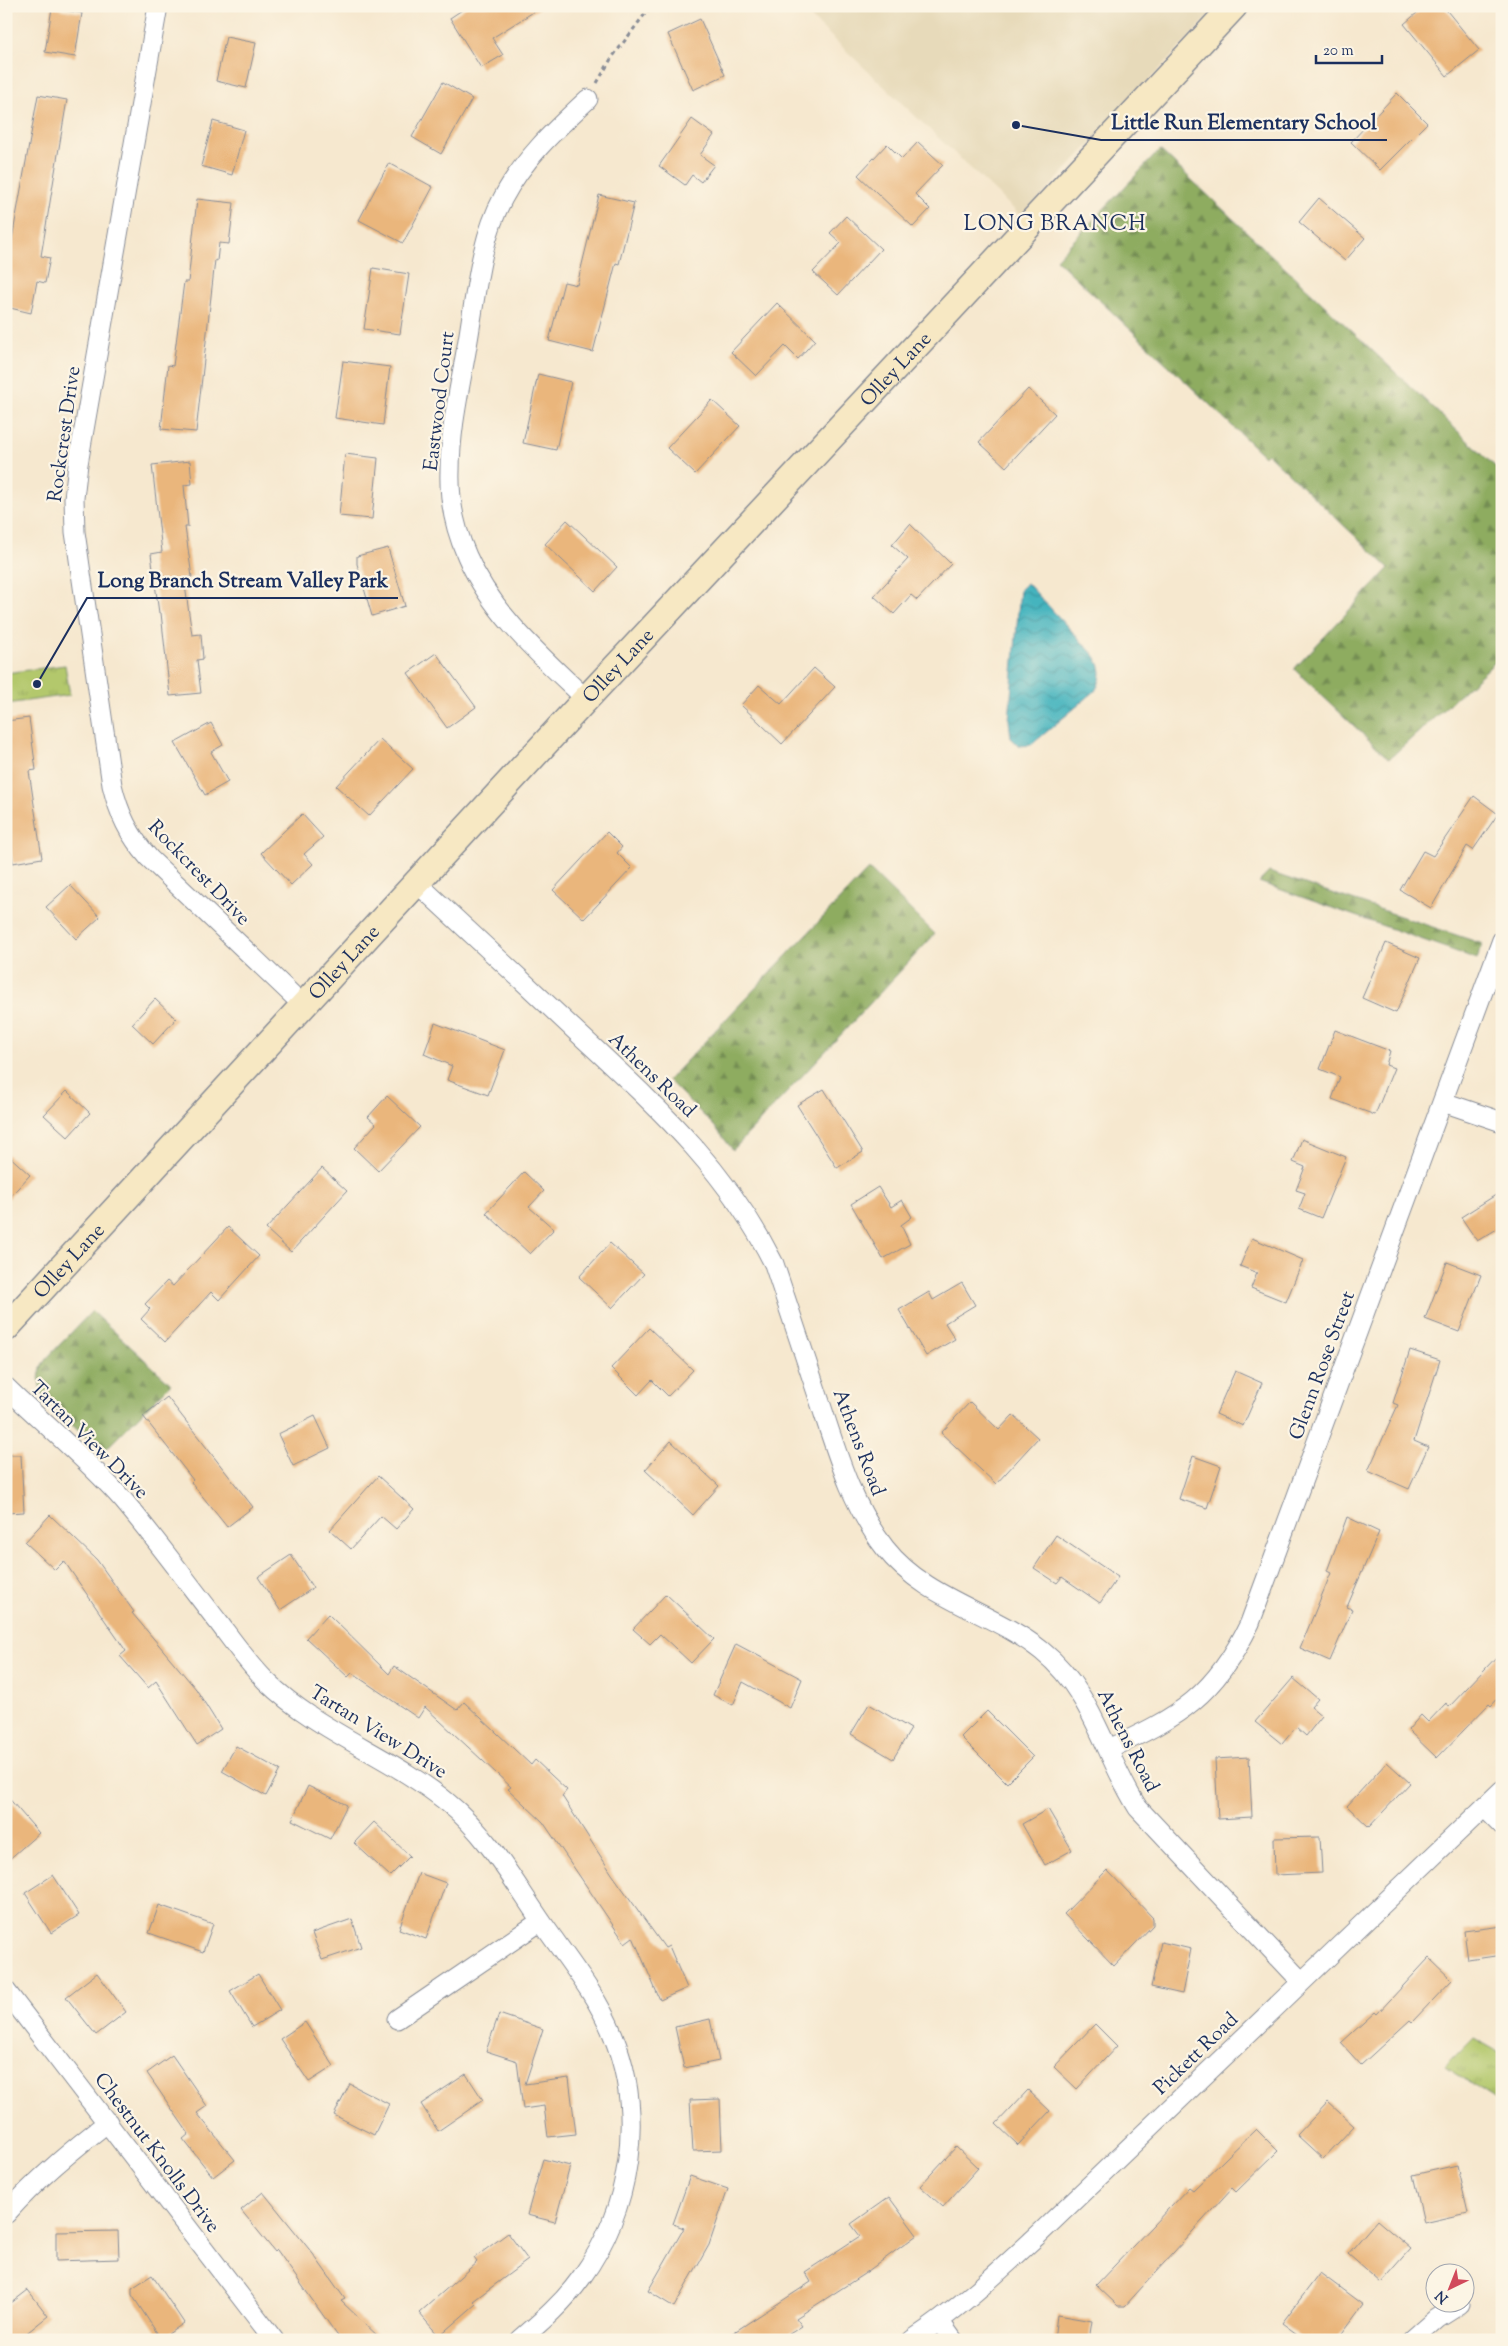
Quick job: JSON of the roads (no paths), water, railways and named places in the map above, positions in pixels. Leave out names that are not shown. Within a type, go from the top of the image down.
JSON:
[{"type":"main road","name":"Olley Lane","points":[[6,1328],[586,699],[1234,6]]},
{"type":"street","name":"Rockcrest Drive","points":[[158,6],[78,464],[74,498],[75,532],[112,785],[119,814],[134,840],[149,858],[303,1005]]},
{"type":"street","name":"Eastwood Court","points":[[586,699],[518,632],[480,582],[457,530],[452,503],[450,472],[457,405],[475,301],[486,245],[495,216],[516,175],[547,137],[588,99]]},
{"type":"street","name":"Athens Road","points":[[417,883],[660,1109],[700,1152],[736,1199],[757,1231],[774,1264],[846,1480],[865,1518],[885,1548],[909,1573],[936,1593],[1005,1628],[1043,1652],[1079,1692],[1109,1749],[1123,1785],[1138,1808],[1301,1982]]},
{"type":"street","name":"Glenn Rose Street","points":[[1109,1749],[1159,1726],[1185,1709],[1216,1679],[1240,1644],[1250,1623],[1502,940]]},
{"type":"street","points":[[1442,1102],[1502,1122]]},
{"type":"street","name":"Tartan View Drive","points":[[6,1387],[86,1462],[122,1499],[237,1647],[265,1680],[309,1716],[408,1773],[448,1803],[473,1827],[495,1853],[591,1992],[612,2033],[627,2084],[630,2138],[621,2197],[612,2223],[580,2280],[550,2314],[520,2340]]},
{"type":"street","name":"Pickett Road","points":[[912,2340],[940,2322],[1038,2235],[1502,1790]]},
{"type":"street","points":[[1484,1807],[1502,1826]]},
{"type":"street","points":[[397,2019],[541,1921]]},
{"type":"street","name":"Chestnut Knolls Drive","points":[[6,1992],[274,2340]]},
{"type":"street","points":[[6,2214],[29,2188],[67,2154],[108,2122]]},
{"type":"street","points":[[1412,2340],[1443,2314]]},
{"type":"street","points":[[940,2322],[953,2340]]},
{"type":"water","points":[[1027,583],[1094,655],[1099,664],[1101,677],[1095,691],[1031,745],[1019,746],[1011,738],[1009,720],[1020,589]]},
{"type":"place","name":"Little Run Elementary School","points":[[1016,125]]},
{"type":"place","name":"Long Branch Stream Valley Park","points":[[37,684]]},
{"type":"district","name":"LONG BRANCH","points":[[1055,222]]}]
